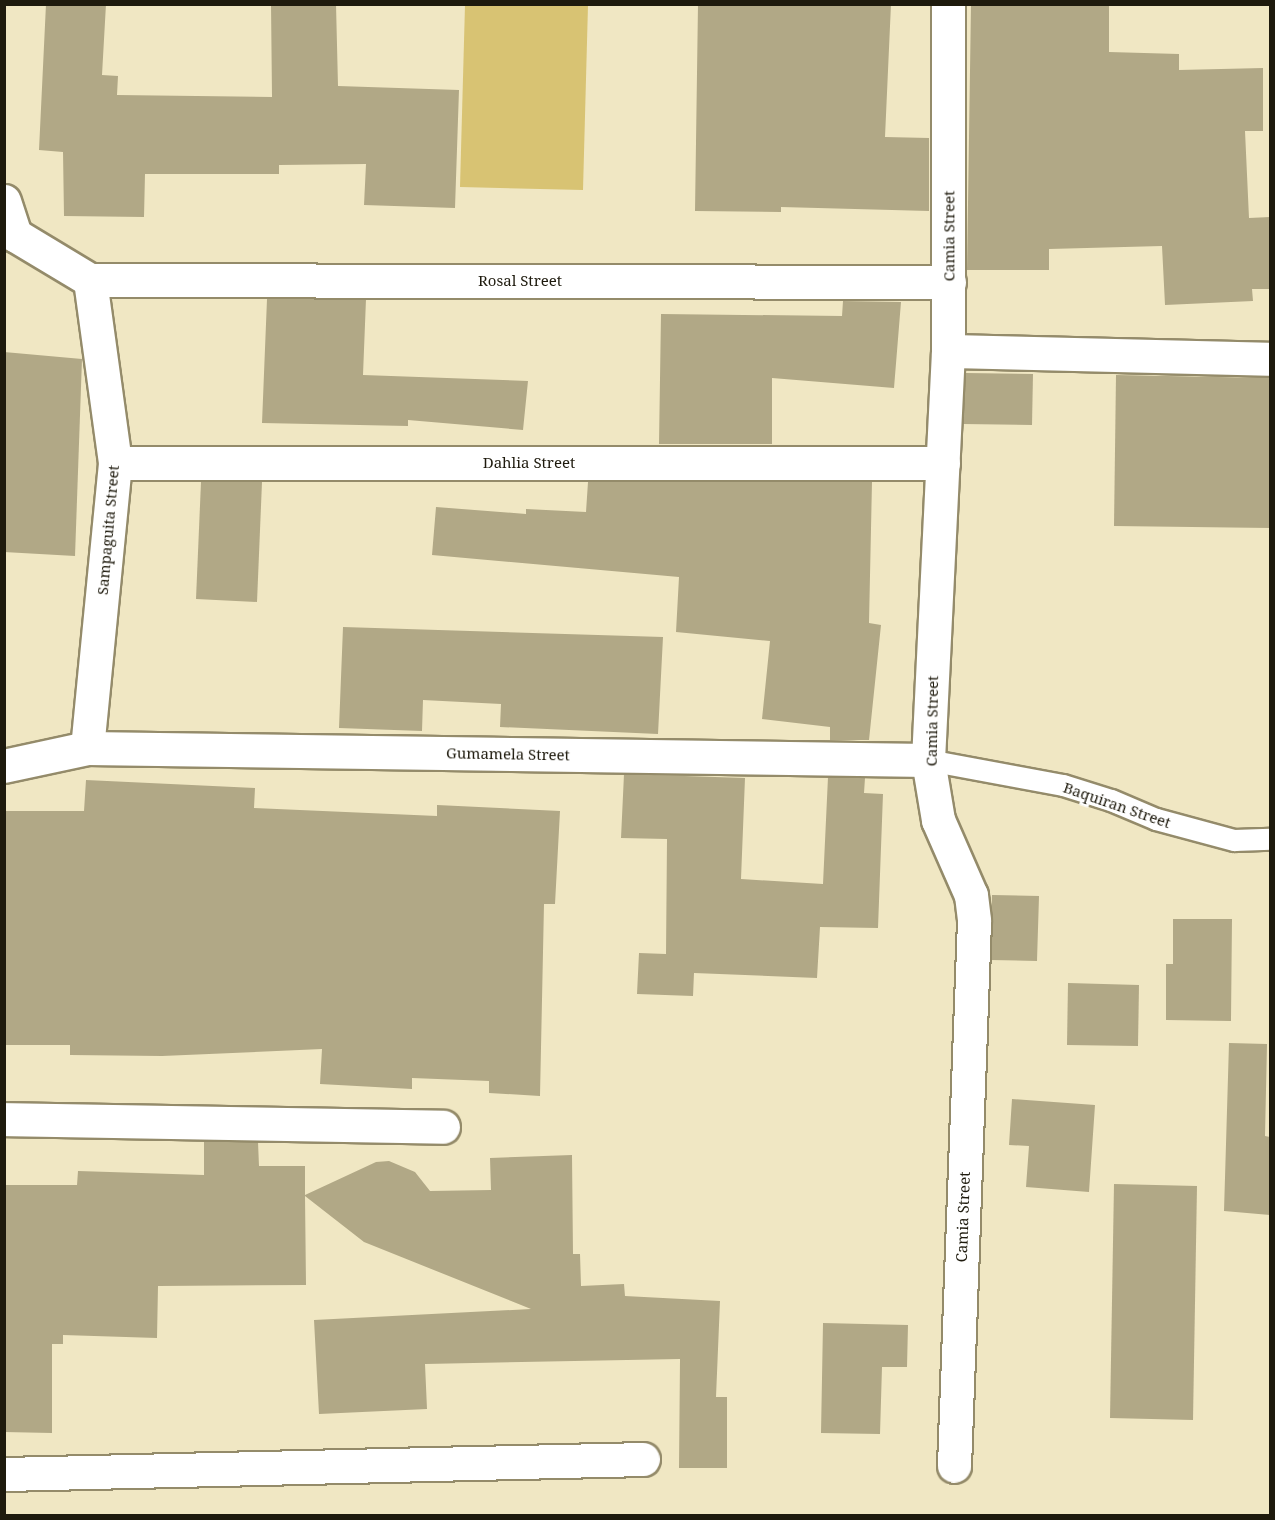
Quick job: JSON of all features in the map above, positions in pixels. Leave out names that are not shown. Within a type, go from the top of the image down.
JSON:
[{"type":"street","name":"Camia Street","points":[[948,4],[948,351],[928,760],[938,819],[971,895],[974,921],[954,1466]]},
{"type":"street","points":[[4,201],[10,235],[90,280]]},
{"type":"street","name":"Rosal Street","points":[[90,280],[949,282]]},
{"type":"street","name":"Sampaguita Street","points":[[87,748],[115,464],[90,280]]},
{"type":"street","points":[[948,351],[1270,359]]},
{"type":"street","name":"Dahlia Street","points":[[115,464],[943,464]]},
{"type":"street","points":[[4,766],[87,748]]},
{"type":"street","name":"Gumamela Street","points":[[87,748],[928,760]]},
{"type":"street","points":[[4,1119],[442,1127]]},
{"type":"street","points":[[4,1474],[644,1459]]},
{"type":"lane","name":"Baquiran Street","points":[[928,760],[1063,785],[1111,800],[1155,819],[1234,840],[1270,839]]},
{"type":"shaded area","points":[[465,5],[588,5],[583,190],[460,187]]},
{"type":"building","points":[[46,4],[106,4],[102,75],[118,76],[117,95],[272,97],[271,4],[336,4],[338,86],[459,90],[455,208],[364,205],[366,164],[279,165],[279,174],[145,174],[144,217],[64,216],[63,152],[39,150]]},
{"type":"building","points":[[698,4],[891,4],[885,137],[929,138],[929,211],[781,207],[781,212],[695,211]]},
{"type":"building","points":[[971,4],[1109,5],[1109,52],[1179,54],[1179,70],[1263,68],[1263,131],[1245,131],[1249,218],[1270,217],[1270,289],[1252,289],[1253,301],[1165,305],[1162,246],[1049,249],[1049,270],[967,270]]},
{"type":"building","points":[[267,299],[366,299],[363,375],[528,381],[523,430],[408,420],[408,426],[262,423]]},
{"type":"building","points":[[843,301],[901,302],[894,388],[772,378],[772,444],[659,444],[661,314],[842,316]]},
{"type":"building","points":[[4,352],[82,359],[75,556],[4,552]]},
{"type":"building","points":[[966,373],[1033,374],[1032,425],[963,424]]},
{"type":"building","points":[[1116,375],[1270,378],[1270,528],[1114,526]]},
{"type":"building","points":[[201,482],[262,482],[257,602],[196,599]]},
{"type":"building","points":[[588,482],[872,482],[869,623],[881,625],[869,740],[830,740],[830,727],[762,719],[770,641],[676,632],[679,577],[432,555],[436,507],[526,514],[526,509],[586,512]]},
{"type":"building","points":[[343,627],[663,637],[658,734],[500,727],[501,704],[423,700],[422,731],[339,728]]},
{"type":"building","points":[[624,774],[745,778],[741,879],[823,884],[828,777],[865,778],[864,793],[883,794],[878,928],[820,927],[817,978],[694,973],[693,996],[637,994],[639,953],[666,954],[667,839],[621,838]]},
{"type":"building","points":[[86,780],[255,788],[254,808],[437,816],[437,805],[560,811],[555,904],[544,904],[540,1096],[489,1093],[489,1081],[412,1078],[412,1089],[320,1084],[322,1049],[162,1056],[70,1055],[70,1045],[4,1045],[4,811],[84,811]]},
{"type":"building","points":[[992,895],[1039,896],[1037,961],[991,960]]},
{"type":"building","points":[[1173,919],[1232,919],[1231,1021],[1166,1020],[1166,964],[1173,964]]},
{"type":"building","points":[[1068,983],[1139,985],[1138,1046],[1067,1045]]},
{"type":"building","points":[[1229,1043],[1267,1044],[1265,1136],[1270,1137],[1270,1215],[1224,1211]]},
{"type":"building","points":[[1012,1099],[1095,1105],[1089,1192],[1026,1187],[1029,1146],[1009,1145]]},
{"type":"building","points":[[204,1141],[258,1142],[259,1166],[305,1166],[305,1195],[376,1162],[389,1161],[415,1172],[430,1191],[491,1190],[490,1158],[572,1155],[573,1254],[580,1254],[581,1286],[624,1284],[625,1296],[720,1301],[716,1397],[727,1397],[727,1468],[679,1468],[680,1359],[425,1364],[427,1409],[319,1414],[314,1320],[531,1309],[364,1242],[305,1196],[306,1285],[158,1286],[157,1338],[63,1335],[63,1344],[52,1344],[52,1433],[4,1432],[4,1185],[77,1185],[78,1171],[204,1175]]},
{"type":"building","points":[[1114,1184],[1197,1186],[1193,1420],[1110,1418]]},
{"type":"building","points":[[823,1323],[908,1325],[907,1367],[882,1367],[880,1434],[821,1433]]}]
